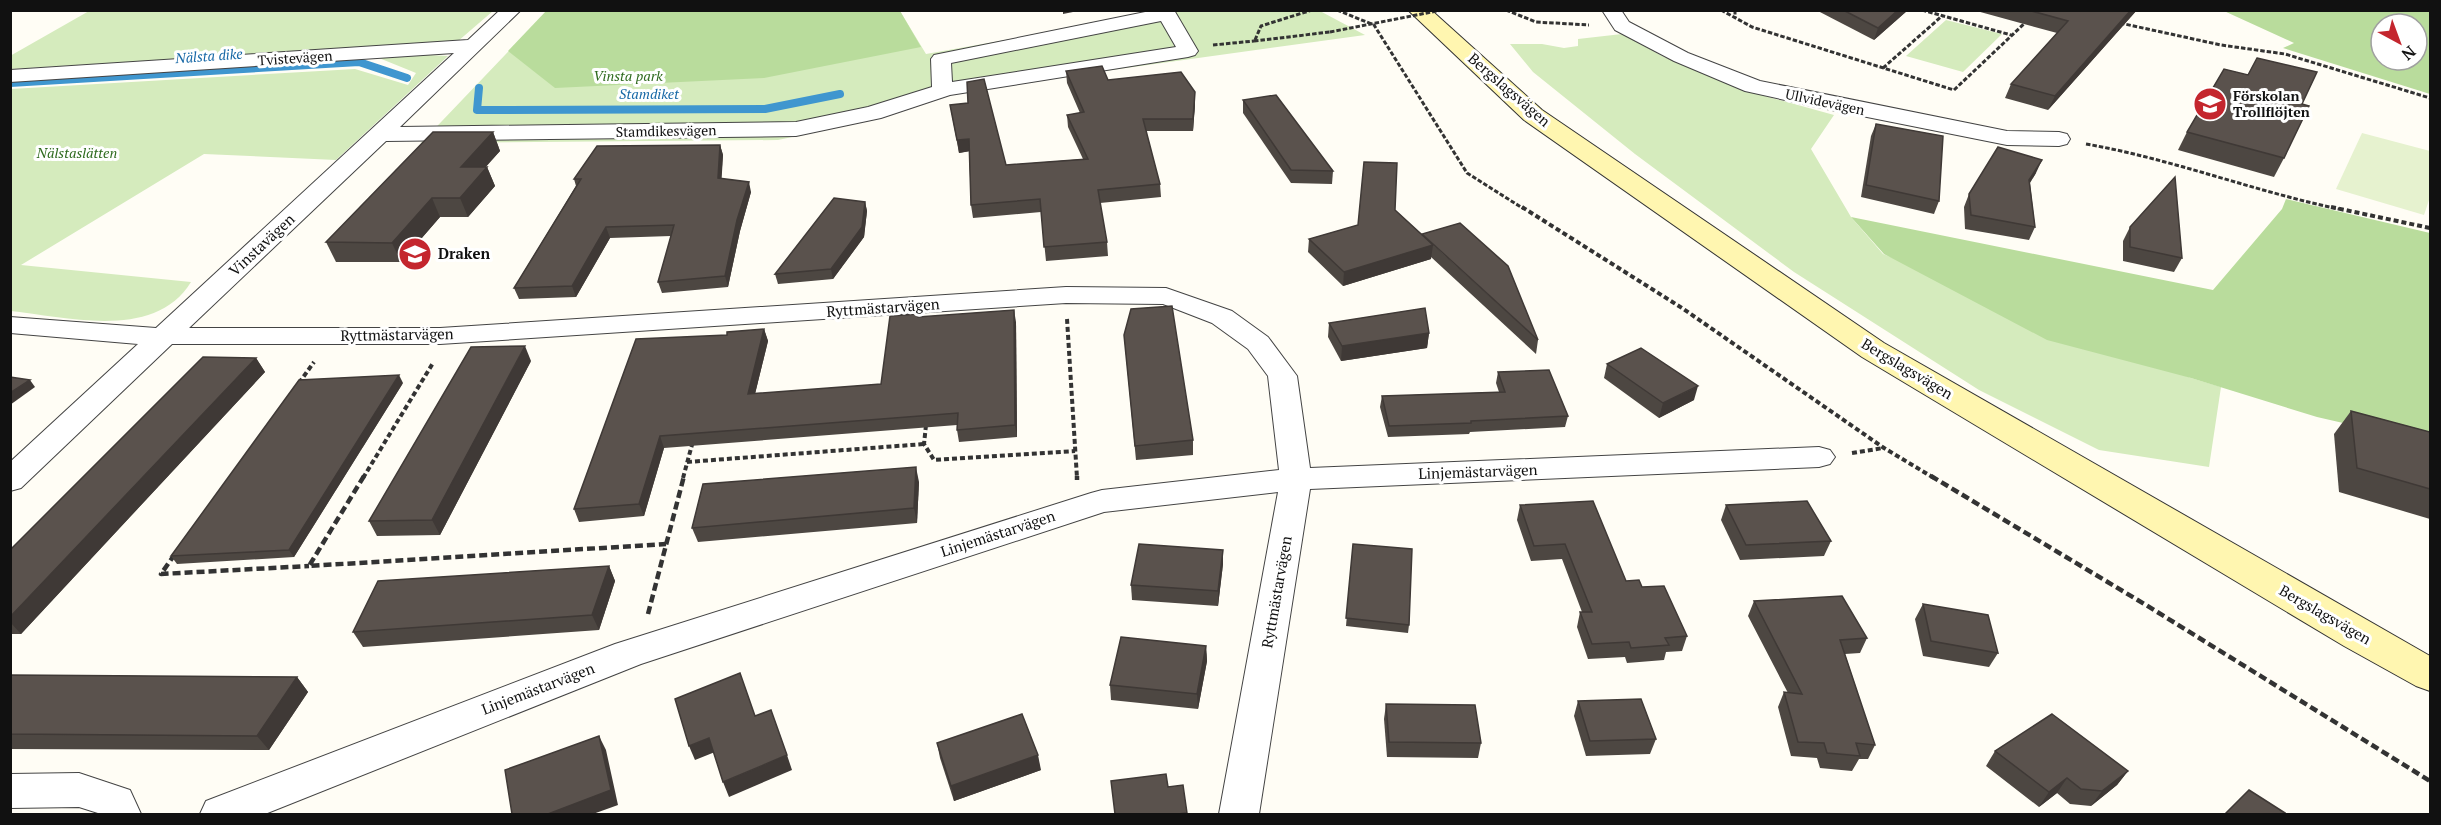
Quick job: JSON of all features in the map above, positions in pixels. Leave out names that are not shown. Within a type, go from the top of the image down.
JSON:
[{"type":"main road","name":"Bergslagsvägen","points":[[1418,10],[1533,115],[1873,350],[2430,675]]},
{"type":"street","name":"Vinstavägen","points":[[10,480],[512,10]]},
{"type":"street","points":[[946,89],[941,84],[940,59],[1167,14],[1187,49]]},
{"type":"street","name":"Ullvidevägen","points":[[1616,18],[1681,57],[1753,86],[1812,100],[2007,138],[2059,139]]},
{"type":"street","name":"Tvistevägen","points":[[10,76],[472,46]]},
{"type":"street","name":"Stamdikesvägen","points":[[381,134],[796,129],[873,113],[946,89],[1187,49]]},
{"type":"street","name":"Ryttmästarvägen","points":[[10,325],[165,336],[449,336],[1066,295],[1166,296],[1222,316],[1258,343],[1281,376],[1296,479],[1239,814]]},
{"type":"street","name":"Linjemästarvägen","points":[[220,814],[638,651],[1102,501],[1296,479],[1819,457]]},
{"type":"street","points":[[10,791],[79,790],[116,802],[121,814]]},
{"type":"path","points":[[1254,41],[1261,26],[1312,10]]},
{"type":"path","points":[[1337,10],[1374,25],[1467,173],[1682,308],[1884,448],[2146,605],[2430,781]]},
{"type":"path","points":[[1187,49],[1330,32],[1442,10]]},
{"type":"path","points":[[1506,10],[1512,15],[1549,25],[1616,18]]},
{"type":"path","points":[[1721,10],[1752,27],[1954,90],[2032,17]]},
{"type":"path","points":[[1735,10],[1735,18]]},
{"type":"path","points":[[1922,10],[2012,35]]},
{"type":"path","points":[[1883,68],[1942,16]]},
{"type":"path","points":[[2112,20],[2154,32],[2285,54],[2430,98]]},
{"type":"path","points":[[2059,139],[2120,150],[2297,200],[2430,228]]},
{"type":"path","points":[[1066,295],[1078,508]]},
{"type":"path","points":[[299,384],[333,336]]},
{"type":"path","points":[[309,566],[449,336]]},
{"type":"path","points":[[926,421],[924,444],[934,460],[1075,451]]},
{"type":"path","points":[[638,651],[693,440]]},
{"type":"path","points":[[687,462],[924,444]]},
{"type":"path","points":[[182,546],[161,574],[666,544]]},
{"type":"green space","points":[[547,10],[900,11],[921,47],[764,78],[555,88],[508,51]]},
{"type":"green space","name":"Vinsta park","points":[[1175,10],[1320,11],[1365,35],[945,93],[849,125],[778,140],[421,143],[547,11],[900,11],[926,54]]},
{"type":"green space","points":[[89,11],[493,11],[457,42],[11,69],[10,56]]},
{"type":"green space","points":[[2224,11],[2430,12],[2430,94],[2283,48],[2294,43]]},
{"type":"green space","points":[[1946,20],[2002,34],[1963,72],[1906,56]]},
{"type":"green space","points":[[1622,34],[1664,57],[1743,90],[1834,115],[1811,149],[1851,217],[1883,254],[2191,378],[2221,387],[2209,467],[2099,450],[1979,390],[1794,272],[1635,154],[1533,72],[1510,44],[1542,44],[1564,48],[1578,46],[1578,39]]},
{"type":"green space","name":"Nälstaslätten","points":[[448,56],[336,160],[204,154],[21,265],[191,282],[175,300],[156,312],[133,319],[108,321],[11,311],[11,89],[355,69],[408,85],[416,73],[379,58]]},
{"type":"green space","points":[[2362,133],[2430,151],[2430,197],[2424,215],[2336,189]]},
{"type":"green space","points":[[2286,199],[2430,233],[2430,443],[2317,417],[2191,378],[2047,340],[1884,254],[1851,217],[2213,290],[2282,209]]},
{"type":"building","points":[[1843,10],[1898,10],[1878,28]]},
{"type":"building","points":[[2028,10],[2131,10],[2055,96],[2011,84],[2068,21]]},
{"type":"building","points":[[2257,58],[2317,72],[2302,104],[2309,106],[2284,158],[2187,132],[2224,69],[2248,75]]},
{"type":"building","points":[[1102,66],[1108,80],[1181,72],[1195,92],[1193,119],[1143,119],[1160,184],[1098,190],[1107,242],[1044,247],[1040,199],[971,205],[969,139],[957,140],[950,105],[968,103],[967,82],[984,79],[1006,165],[1088,159],[1067,115],[1084,112],[1066,71]]},
{"type":"building","points":[[1276,95],[1333,171],[1291,170],[1243,100]]},
{"type":"building","points":[[1876,124],[1943,136],[1939,201],[1866,185]]},
{"type":"building","points":[[433,132],[493,132],[461,167],[487,167],[460,198],[432,198],[392,243],[326,242]]},
{"type":"building","points":[[720,145],[718,178],[749,182],[737,220],[725,276],[658,282],[674,225],[606,227],[572,286],[514,288],[581,179],[574,179],[597,146]]},
{"type":"building","points":[[1998,147],[2042,160],[2029,180],[2035,227],[1971,215],[1969,194]]},
{"type":"building","points":[[1364,162],[1397,163],[1395,210],[1433,245],[1344,272],[1309,239],[1358,225]]},
{"type":"building","points":[[2175,177],[2182,258],[2130,247],[2130,227]]},
{"type":"building","points":[[834,198],[865,202],[862,227],[831,269],[775,274]]},
{"type":"building","points":[[1460,223],[1508,266],[1538,340],[1422,234]]},
{"type":"building","points":[[1172,306],[1193,440],[1135,446],[1124,335],[1131,309]]},
{"type":"building","points":[[1425,308],[1429,333],[1342,346],[1329,323]]},
{"type":"building","points":[[1014,310],[1015,425],[957,430],[958,413],[660,436],[639,504],[574,509],[636,339],[727,335],[727,332],[764,329],[748,394],[881,384],[890,316],[918,314],[918,317]]},
{"type":"building","points":[[525,346],[432,520],[369,521],[471,347]]},
{"type":"building","points":[[1641,348],[1698,386],[1663,403],[1607,364]]},
{"type":"building","points":[[203,357],[256,358],[10,617],[10,550]]},
{"type":"building","points":[[1549,370],[1568,416],[1389,426],[1382,396],[1505,392],[1498,372]]},
{"type":"building","points":[[399,375],[289,550],[171,556],[299,380]]},
{"type":"building","points":[[10,377],[30,380],[10,393]]},
{"type":"building","points":[[2351,411],[2430,432],[2430,489],[2357,468]]},
{"type":"building","points":[[916,467],[914,508],[692,528],[703,484]]},
{"type":"building","points":[[1593,501],[1626,581],[1639,580],[1642,587],[1664,586],[1687,636],[1665,638],[1669,645],[1631,648],[1629,642],[1592,644],[1580,612],[1592,612],[1565,544],[1534,546],[1520,505]]},
{"type":"building","points":[[1807,501],[1831,541],[1746,545],[1726,505]]},
{"type":"building","points":[[1139,544],[1223,550],[1218,591],[1131,585]]},
{"type":"building","points":[[1353,544],[1412,549],[1409,625],[1346,618]]},
{"type":"building","points":[[609,566],[592,615],[353,632],[378,581]]},
{"type":"building","points":[[1842,596],[1867,638],[1840,640],[1875,745],[1856,743],[1860,756],[1827,753],[1824,743],[1798,742],[1784,692],[1802,694],[1754,601]]},
{"type":"building","points":[[1923,604],[1988,615],[1998,653],[1931,641]]},
{"type":"building","points":[[1121,637],[1206,646],[1197,694],[1110,685]]},
{"type":"building","points":[[740,673],[755,716],[771,710],[787,755],[723,782],[709,738],[689,746],[675,699]]},
{"type":"building","points":[[10,675],[297,677],[257,736],[10,734]]},
{"type":"building","points":[[1641,699],[1656,739],[1590,741],[1578,701]]},
{"type":"building","points":[[1386,704],[1475,705],[1481,743],[1389,742]]},
{"type":"building","points":[[1022,714],[1038,755],[951,786],[937,743]]},
{"type":"building","points":[[2052,714],[2128,771],[2102,791],[2081,789],[2067,778],[2049,792],[1995,751]]},
{"type":"building","points":[[599,736],[611,790],[548,814],[512,814],[505,770]]},
{"type":"building","points":[[1166,774],[1168,787],[1183,785],[1187,813],[1115,814],[1111,781]]},
{"type":"building","points":[[2249,790],[2285,813],[2225,814]]},
{"type":"waterway","name":"Nälsta dike","points":[[10,83],[359,62],[407,78]]},
{"type":"waterway","name":"Stamdiket","points":[[479,88],[477,110],[765,109],[840,94]]},
{"type":"place","name":"Förskolan Trollflöjten","points":[[2210,104]]},
{"type":"place","name":"Draken","points":[[415,254]]}]
